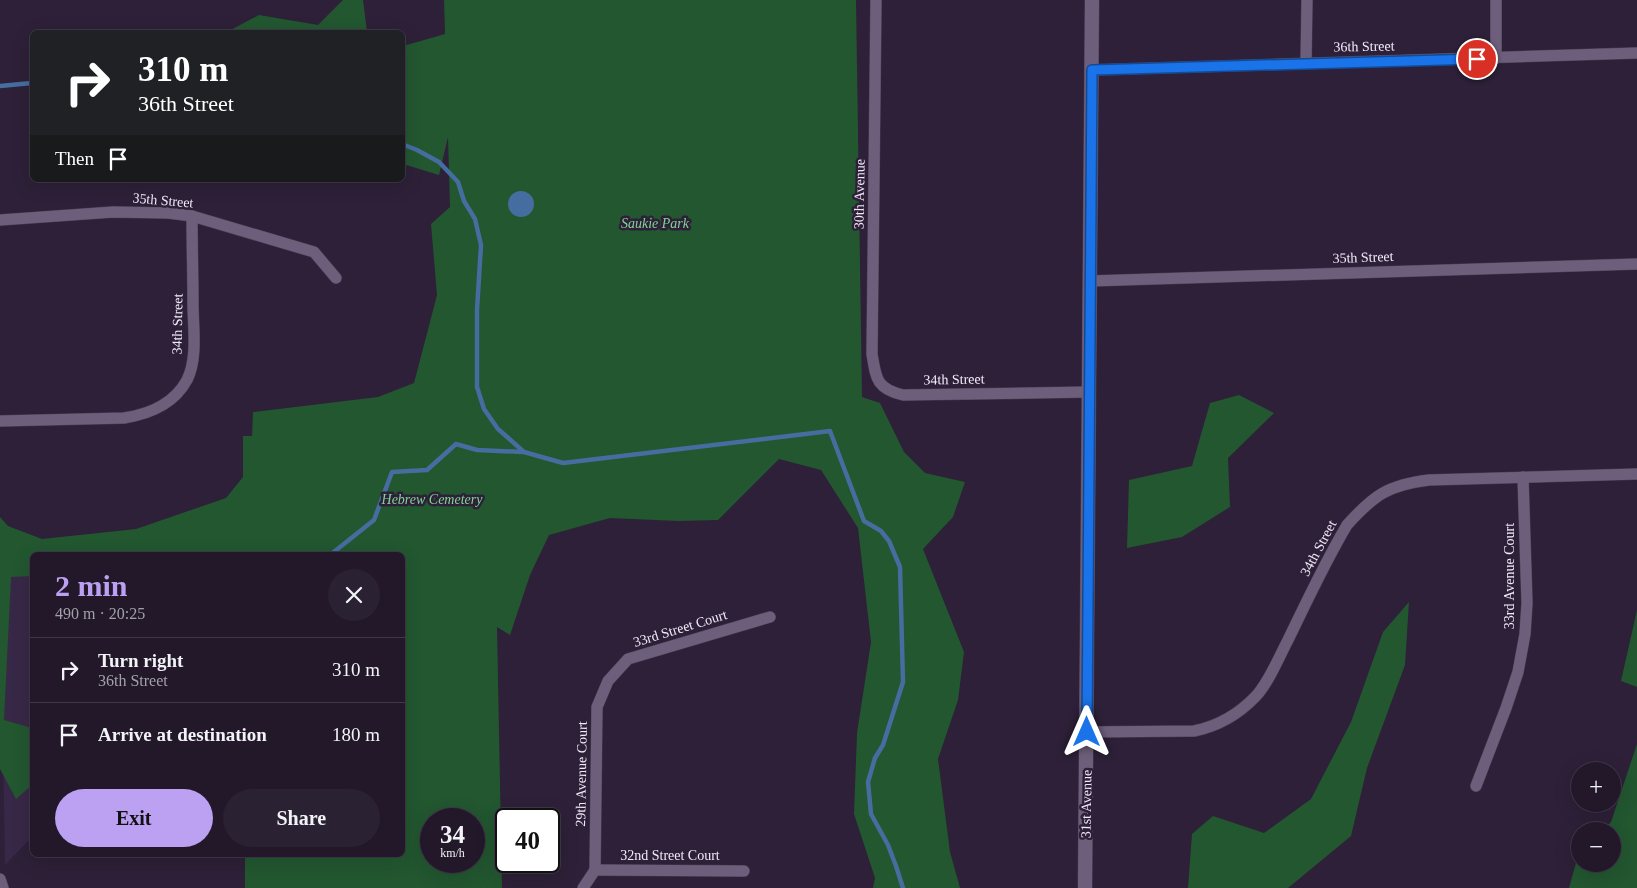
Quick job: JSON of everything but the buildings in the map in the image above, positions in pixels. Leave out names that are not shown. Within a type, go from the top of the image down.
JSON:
[{"type":"street","name":"30th Avenue","points":[[876,0],[872,354],[874,368],[882,387]]},
{"type":"street","name":"31st Avenue","points":[[1086,888],[1092,0]]},
{"type":"street","points":[[1306,63],[1307,0]]},
{"type":"street","points":[[1496,0],[1496,58]]},
{"type":"street","name":"36th Street","points":[[1092,70],[1637,53]]},
{"type":"street","name":"35th Street","points":[[0,220],[113,212],[168,213],[192,216],[314,252],[336,278]]},
{"type":"street","name":"34th Street","points":[[0,421],[124,418],[147,413],[167,403],[187,380],[191,369],[193,349],[192,216]]},
{"type":"street","name":"35th Street","points":[[1090,281],[1637,264]]},
{"type":"street","name":"34th Street","points":[[882,387],[890,392],[903,395],[1089,392]]},
{"type":"street","name":"34th Street","points":[[1087,732],[1194,730],[1210,727],[1225,721],[1241,710],[1257,695],[1276,663],[1346,525],[1373,499],[1386,490],[1409,482],[1430,480],[1637,474]]},
{"type":"street","name":"33rd Avenue Court","points":[[1476,786],[1515,681],[1525,634],[1527,603],[1523,477]]},
{"type":"street","name":"33rd Street Court","points":[[608,681],[628,659],[770,617]]},
{"type":"street","name":"29th Avenue Court","points":[[595,870],[598,707],[608,681]]},
{"type":"street","points":[[583,888],[595,870]]},
{"type":"street","name":"32nd Street Court","points":[[595,870],[744,871]]},
{"type":"street","points":[[0,878],[3,888]]},
{"type":"shaded area","points":[[0,568],[30,568],[30,839],[5,865]]},
{"type":"green space","points":[[343,0],[363,0],[367,30],[231,30],[259,15],[318,25]]},
{"type":"green space","points":[[444,0],[856,0],[862,397],[880,403],[904,452],[925,473],[965,482],[953,517],[923,549],[964,652],[958,700],[938,759],[950,852],[960,888],[873,888],[875,878],[854,814],[857,733],[871,642],[858,528],[821,470],[779,459],[718,520],[678,521],[610,518],[549,535],[530,575],[510,635],[497,627],[500,808],[495,808],[495,873],[502,873],[502,888],[245,888],[245,857],[405,857],[405,552],[30,552],[30,576],[11,577],[4,720],[30,727],[30,787],[16,799],[0,769],[0,517],[8,526],[42,539],[136,529],[226,498],[243,477],[243,436],[252,436],[253,412],[378,397],[414,383],[437,295],[431,224],[450,207],[448,137],[439,175],[405,165],[405,45],[445,34]]},
{"type":"green space","points":[[1239,395],[1274,413],[1228,458],[1230,507],[1182,537],[1127,548],[1129,480],[1192,466],[1210,403]]},
{"type":"green space","points":[[1409,602],[1405,665],[1367,768],[1351,836],[1288,888],[1188,888],[1192,834],[1213,816],[1264,833],[1311,799],[1351,722],[1383,632]]},
{"type":"green space","points":[[1637,610],[1637,687],[1621,681]]},
{"type":"green space","points":[[1637,744],[1637,888],[1569,888],[1573,872],[1621,872],[1621,822],[1611,822],[1614,812],[1621,812],[1621,792]]},
{"type":"water","points":[[521,191],[530,195],[534,204],[530,213],[521,217],[512,213],[508,204],[512,195]]},
{"type":"waterway","points":[[0,86],[30,83]]},
{"type":"waterway","points":[[405,145],[439,162],[458,182],[464,201],[475,219],[481,245],[477,310],[477,387],[484,409],[498,429],[524,452],[563,463],[830,431],[864,521],[881,531],[889,541],[900,567],[903,682],[883,745],[875,758],[868,782],[871,814],[888,845],[903,888]]},
{"type":"waterway","points":[[334,552],[374,520],[392,472],[427,470],[456,444],[477,450],[523,452]]},
{"type":"route","points":[[1087,732],[1092,70],[1477,59]]},
{"type":"park label","name":"Saukie Park","points":[[655,223]]},
{"type":"park label","name":"Hebrew Cemetery","points":[[432,499]]}]
